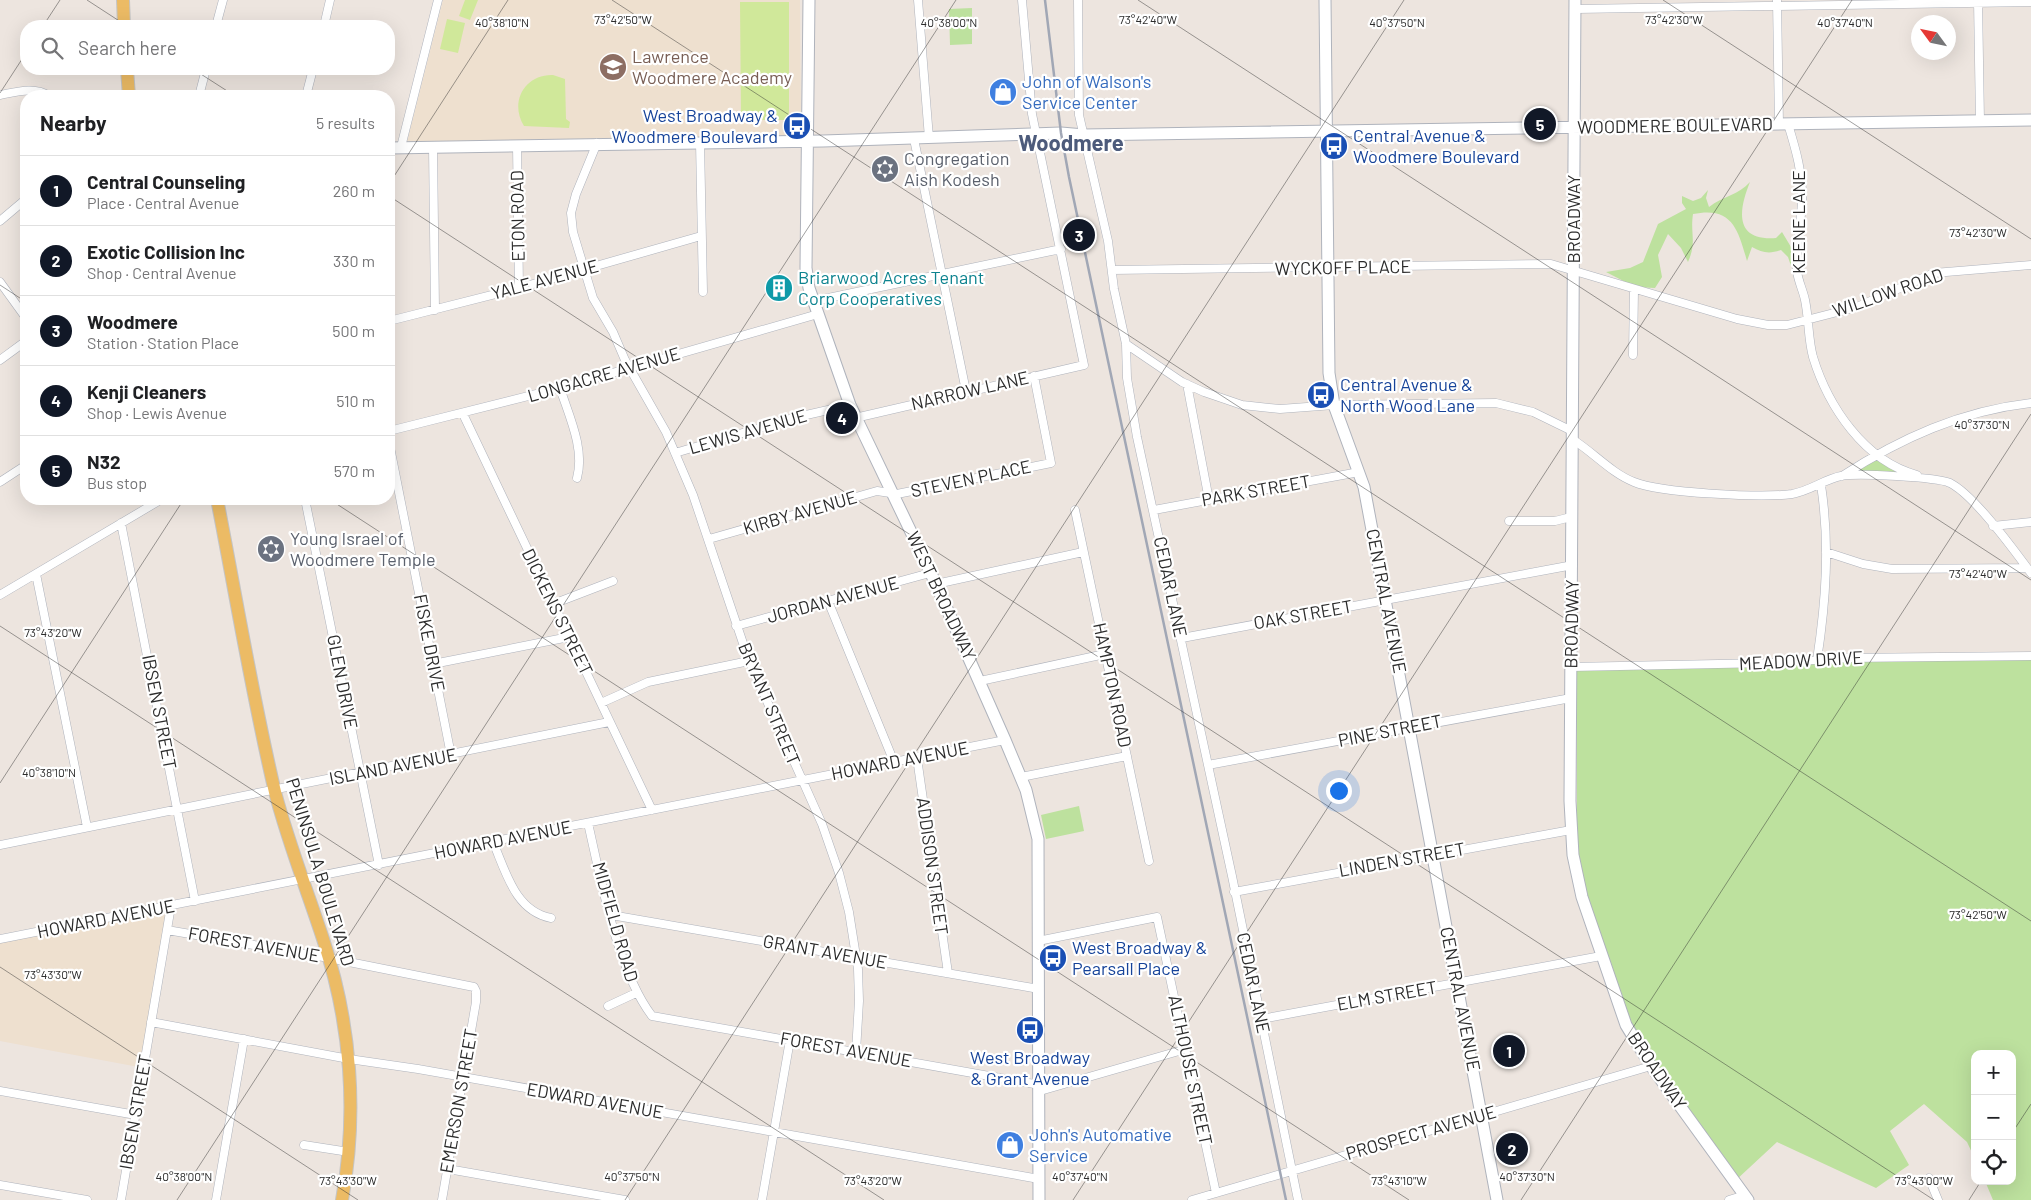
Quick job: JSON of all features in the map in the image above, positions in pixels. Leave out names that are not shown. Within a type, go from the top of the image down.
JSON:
[{"type":"main road","points":[[123,0],[124,20]]},
{"type":"main road","points":[[127,75],[129,90]]},
{"type":"main road","name":"PENINSULA BOULEVARD","points":[[218,505],[275,791],[301,879],[329,958],[346,1035],[349,1059],[349,1152],[342,1200]]},
{"type":"street","points":[[218,20],[223,0]]},
{"type":"street","points":[[325,20],[330,0]]},
{"type":"street","points":[[401,147],[438,0]]},
{"type":"street","name":"WEST BROADWAY","points":[[809,0],[806,268],[814,301],[855,418],[936,584],[1006,740],[1032,808],[1038,839],[1040,1200]]},
{"type":"street","points":[[918,0],[929,138]]},
{"type":"street","points":[[814,301],[1061,249],[1032,114],[1022,0]]},
{"type":"street","name":"CEDAR LANE","points":[[1078,0],[1079,115],[1108,241],[1114,289],[1126,344],[1127,378],[1298,1200]]},
{"type":"street","name":"CENTRAL AVENUE","points":[[1325,0],[1329,268],[1328,373],[1334,405],[1364,487],[1497,1200]]},
{"type":"street","points":[[1978,1],[1980,121]]},
{"type":"street","points":[[1576,5],[2031,2]]},
{"type":"street","name":"KEENE LANE","points":[[1777,3],[1784,124],[1800,167],[1802,202],[1797,268],[1805,299],[1812,355],[1826,390],[1851,430],[1876,454],[1904,471],[1927,478]]},
{"type":"street","name":"BROADWAY","points":[[1576,5],[1571,518],[1573,565],[1571,830],[1573,855],[1582,897],[1626,1024],[1651,1066],[1747,1198]]},
{"type":"street","points":[[201,90],[204,75]]},
{"type":"street","points":[[308,90],[311,75]]},
{"type":"street","points":[[0,95],[20,93]]},
{"type":"street","name":"WOODMERE BOULEVARD","points":[[395,148],[914,139],[1037,135],[2031,120]]},
{"type":"street","points":[[914,139],[966,391]]},
{"type":"street","points":[[700,142],[703,292]]},
{"type":"street","name":"BRYANT STREET","points":[[597,143],[576,194],[571,213],[572,232],[593,298],[613,332],[625,360],[666,432],[675,453],[709,539],[749,661],[822,824],[839,873],[849,912],[855,957],[859,1001],[856,1052]]},
{"type":"street","name":"ETON ROAD","points":[[517,145],[519,288]]},
{"type":"street","points":[[433,146],[435,310]]},
{"type":"street","points":[[0,221],[20,204]]},
{"type":"street","name":"YALE AVENUE","points":[[395,320],[519,288],[701,236]]},
{"type":"street","name":"NARROW LANE","points":[[855,418],[1084,365],[1061,249]]},
{"type":"street","name":"WYCKOFF PLACE","points":[[1112,270],[1552,264],[1574,271]]},
{"type":"street","name":"WILLOW ROAD","points":[[1574,271],[1737,319],[1768,325],[1787,325],[1857,306],[1934,273],[2031,265]]},
{"type":"street","points":[[0,282],[20,310]]},
{"type":"street","points":[[1633,355],[1634,290]]},
{"type":"street","name":"LONGACRE AVENUE","points":[[395,430],[560,388],[818,314]]},
{"type":"street","points":[[1126,344],[1187,384],[1220,398],[1258,407],[1280,409],[1334,405],[1496,403],[1533,412],[1572,435],[1619,474],[1634,482],[1649,486],[1726,493],[1780,495],[1821,485],[1842,476],[1876,454],[1927,428],[1966,415],[2031,403]]},
{"type":"street","points":[[0,360],[20,345]]},
{"type":"street","name":"STEVEN PLACE","points":[[891,492],[897,494],[926,490],[1051,463],[1034,376]]},
{"type":"street","points":[[1187,384],[1209,500]]},
{"type":"street","points":[[560,388],[579,451],[580,466],[577,478]]},
{"type":"street","name":"LEWIS AVENUE","points":[[675,453],[793,418],[850,405]]},
{"type":"street","name":"DICKENS STREET","points":[[463,414],[652,810]]},
{"type":"street","points":[[0,482],[20,468]]},
{"type":"street","name":"FISKE DRIVE","points":[[395,472],[451,755]]},
{"type":"street","name":"PARK STREET","points":[[1154,510],[1358,472]]},
{"type":"street","points":[[1842,476],[1927,478],[1950,483],[1962,492],[1993,526],[2029,570]]},
{"type":"street","points":[[1817,660],[1824,615],[1826,552],[1826,516],[1821,485]]},
{"type":"street","name":"KIRBY AVENUE","points":[[709,539],[876,491],[891,492]]},
{"type":"street","points":[[0,596],[152,505]]},
{"type":"street","name":"GLEN DRIVE","points":[[306,505],[379,864]]},
{"type":"street","name":"HAMPTON ROAD","points":[[1075,510],[1149,861]]},
{"type":"street","points":[[1509,521],[1555,521],[1571,518]]},
{"type":"street","points":[[1993,526],[2031,522]]},
{"type":"street","name":"IBSEN STREET","points":[[121,523],[195,901]]},
{"type":"street","points":[[936,584],[1084,552]]},
{"type":"street","points":[[1826,552],[1863,564],[1892,569],[2029,570]]},
{"type":"street","name":"OAK STREET","points":[[1182,638],[1573,565]]},
{"type":"street","name":"JORDAN AVENUE","points":[[736,626],[930,573]]},
{"type":"street","points":[[36,574],[87,827]]},
{"type":"street","points":[[553,604],[613,581]]},
{"type":"street","points":[[828,601],[894,762]]},
{"type":"street","points":[[433,664],[569,637]]},
{"type":"street","points":[[980,680],[1105,654]]},
{"type":"street","name":"MEADOW DRIVE","points":[[1571,667],[2031,656]]},
{"type":"street","points":[[601,703],[648,682],[749,661]]},
{"type":"street","name":"PINE STREET","points":[[1208,765],[1571,698]]},
{"type":"street","name":"ISLAND AVENUE","points":[[0,845],[360,774],[609,722]]},
{"type":"street","name":"HOWARD AVENUE","points":[[0,939],[1006,740]]},
{"type":"street","points":[[1021,777],[1127,756]]},
{"type":"street","name":"ADDISON STREET","points":[[917,758],[948,973]]},
{"type":"street","name":"MIDFIELD ROAD","points":[[588,823],[611,915],[636,994],[652,1016]]},
{"type":"street","name":"LINDEN STREET","points":[[1234,892],[1571,830]]},
{"type":"street","points":[[493,842],[518,899],[526,908],[551,918]]},
{"type":"street","name":"IBSEN STREET","points":[[121,1200],[171,906]]},
{"type":"street","name":"GRANT AVENUE","points":[[611,915],[1039,989]]},
{"type":"street","name":"ALTHOUSE STREET","points":[[1038,941],[1157,917],[1216,1193]]},
{"type":"street","name":"FOREST AVENUE","points":[[167,930],[329,958],[468,985],[476,991],[476,1002]]},
{"type":"street","name":"ELM STREET","points":[[1261,1019],[1601,956]]},
{"type":"street","points":[[608,1006],[636,994]]},
{"type":"street","name":"EMERSON STREET","points":[[442,1200],[476,1002]]},
{"type":"street","name":"FOREST AVENUE","points":[[652,1016],[856,1052],[1040,1088]]},
{"type":"street","name":"EDWARD AVENUE","points":[[151,1022],[349,1059],[1039,1178]]},
{"type":"street","points":[[216,1200],[244,1039]]},
{"type":"street","points":[[762,1200],[790,1040]]},
{"type":"street","points":[[1040,1088],[1186,1049]]},
{"type":"street","name":"PROSPECT AVENUE","points":[[1192,1200],[1651,1066]]},
{"type":"street","points":[[0,1091],[136,1115]]},
{"type":"street","points":[[304,1145],[349,1152]]},
{"type":"street","points":[[448,1169],[625,1200]]},
{"type":"street","points":[[1929,1178],[1938,1200]]},
{"type":"street","points":[[0,1185],[87,1200]]},
{"type":"street","points":[[1729,1200],[1747,1198]]},
{"type":"shaded area","name":"Lawrence Woodmere Academy","points":[[443,0],[800,0],[801,135],[407,142]]},
{"type":"shaded area","points":[[171,908],[144,1068],[0,1041],[0,941]]},
{"type":"green space","points":[[465,0],[478,0],[470,20],[459,16]]},
{"type":"green space","points":[[740,2],[789,2],[789,120],[741,120]]},
{"type":"green space","points":[[972,8],[972,44],[950,45],[949,9]]},
{"type":"green space","points":[[447,19],[465,23],[458,53],[440,49]]},
{"type":"green space","points":[[553,75],[565,79],[566,119],[570,122],[569,128],[524,126],[518,108],[522,91],[535,79]]},
{"type":"green space","points":[[1750,182],[1742,212],[1746,229],[1762,238],[1776,238],[1782,232],[1794,252],[1791,266],[1788,257],[1781,250],[1766,252],[1752,247],[1747,261],[1740,239],[1731,222],[1717,213],[1706,212],[1693,214],[1693,243],[1688,262],[1681,248],[1668,234],[1658,255],[1662,277],[1655,288],[1635,287],[1606,272],[1630,268],[1643,262],[1658,224],[1686,209],[1682,203],[1682,196],[1693,201],[1701,198],[1708,190],[1706,198],[1709,207],[1741,190]]},
{"type":"green space","points":[[1876,456],[1909,475],[1847,474]]},
{"type":"green space","points":[[2031,655],[2031,1200],[1993,1200],[1987,1185],[2016,1185],[2016,1050],[1971,1050],[1971,1150],[1967,1142],[1924,1104],[1890,1131],[1909,1165],[1876,1188],[1777,1142],[1735,1181],[1642,1053],[1600,944],[1577,856],[1577,670]]},
{"type":"green space","points":[[1079,806],[1084,831],[1046,839],[1041,815]]},
{"type":"railway","points":[[1045,0],[1061,133],[1069,177],[1286,1200]]},
{"type":"place","name":"Lawrence Woodmere Academy","points":[[613,67]]},
{"type":"place","name":"John of Walson's Service Center","points":[[1003,92]]},
{"type":"place","name":"N32","points":[[1540,124]]},
{"type":"place","name":"West Broadway & Woodmere Boulevard","points":[[797,126]]},
{"type":"place","name":"Central Avenue & Woodmere Boulevard","points":[[1334,146]]},
{"type":"place","name":"Congregation Aish Kodesh","points":[[885,169]]},
{"type":"place","name":"Woodmere","points":[[1079,235]]},
{"type":"place","name":"Briarwood Acres Tenant Corp Cooperatives","points":[[779,288]]},
{"type":"place","name":"Central Avenue & North Wood Lane","points":[[1321,395]]},
{"type":"place","name":"Kenji Cleaners","points":[[842,418]]},
{"type":"place","name":"Young Israel of Woodmere Temple","points":[[271,549]]},
{"type":"place","name":"West Broadway & Pearsall Place","points":[[1053,958]]},
{"type":"place","name":"West Broadway & Grant Avenue","points":[[1030,1030]]},
{"type":"place","name":"Central Counseling","points":[[1509,1051]]},
{"type":"place","name":"John's Automative Service","points":[[1010,1145]]},
{"type":"place","name":"Exotic Collision Inc","points":[[1512,1149]]},
{"type":"district","name":"Woodmere","points":[[1071,143]]}]
